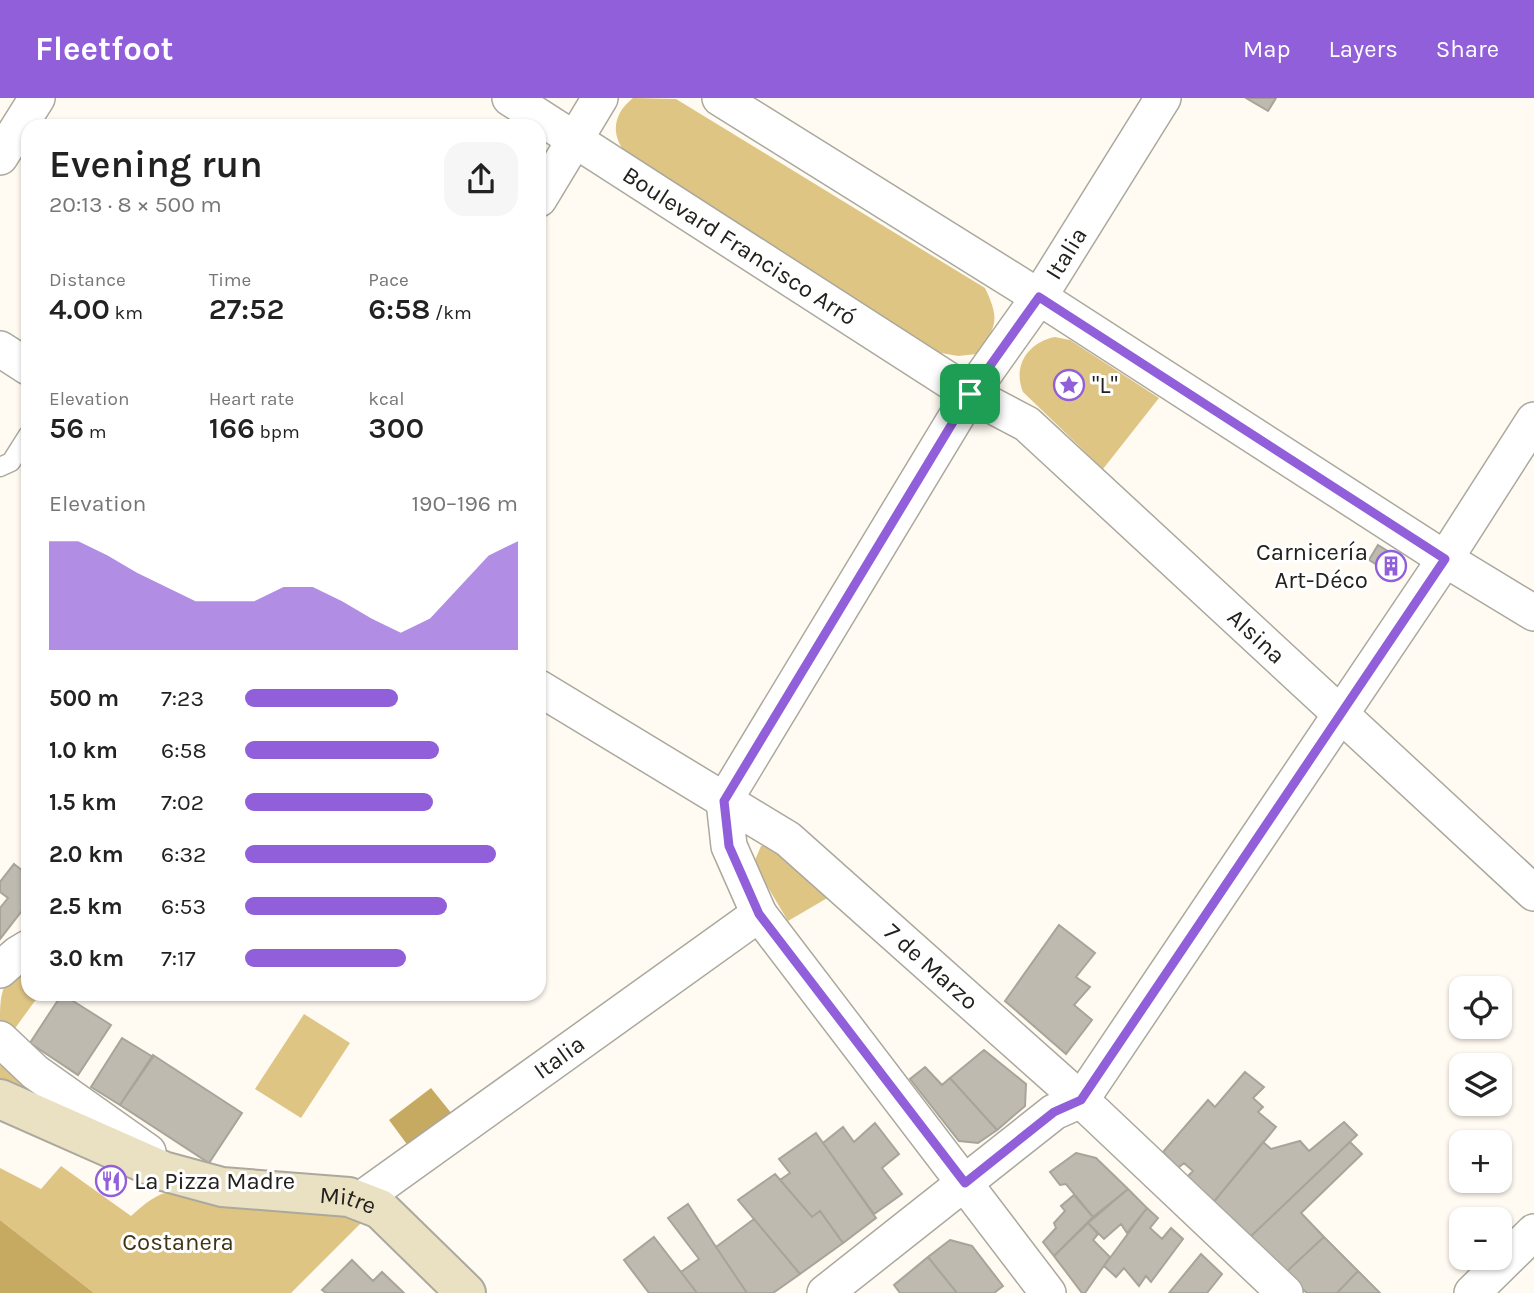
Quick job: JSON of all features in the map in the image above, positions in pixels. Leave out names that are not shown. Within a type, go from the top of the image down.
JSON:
[{"type":"street","points":[[24,119],[37,98]]},
{"type":"street","name":"Boulevard Francisco Arró","points":[[510,98],[542,119]]},
{"type":"street","points":[[546,188],[600,98]]},
{"type":"street","points":[[720,98],[1039,297],[1445,559],[1534,613]]},
{"type":"street","name":"Italia","points":[[724,801],[970,394],[1039,297],[1163,98]]},
{"type":"street","name":"Boulevard Francisco Arró","points":[[546,122],[970,394]]},
{"type":"street","points":[[0,157],[21,124]]},
{"type":"street","points":[[0,349],[21,363]]},
{"type":"street","name":"Alsina","points":[[970,394],[1027,424],[1534,893]]},
{"type":"street","points":[[825,1293],[1054,1112],[1081,1100],[1445,559],[1534,420]]},
{"type":"street","name":"7 de Marzo","points":[[546,692],[788,839],[1081,1100],[1285,1293]]},
{"type":"street","points":[[724,801],[729,846],[759,914],[1048,1293]]},
{"type":"street","name":"Italia","points":[[360,1200],[759,914]]},
{"type":"street","points":[[0,970],[21,952]]},
{"type":"street","points":[[0,1039],[35,1072],[104,1124],[165,1164],[163,1171]]},
{"type":"street","name":"Mitre","points":[[0,1099],[163,1171],[222,1187],[360,1200],[380,1209],[466,1293]]},
{"type":"street","points":[[1472,1293],[1534,1232]]},
{"type":"lane","points":[[0,467],[11,462],[21,446]]},
{"type":"green space","points":[[633,98],[676,99],[985,288],[993,308],[994,322],[989,337],[977,354],[958,356],[930,351],[625,152],[617,138],[616,124],[622,110]]},
{"type":"green space","points":[[1055,337],[1070,340],[1159,398],[1103,469],[1023,392],[1020,373],[1025,356],[1037,344]]},
{"type":"green space","points":[[770,845],[829,897],[788,921],[757,869],[755,860],[761,846]]},
{"type":"green space","points":[[21,965],[21,1001],[35,1001],[8,1038],[0,1030],[0,1006],[4,989]]},
{"type":"green space","points":[[304,1014],[350,1043],[301,1118],[255,1089]]},
{"type":"green space","points":[[0,1065],[29,1084],[31,1092],[22,1094],[0,1079]]},
{"type":"green space","name":"Costanera","points":[[61,1166],[131,1216],[156,1197],[174,1191],[348,1213],[365,1219],[291,1293],[94,1293],[0,1220],[0,1168],[41,1189]]},
{"type":"shaded area","points":[[431,1088],[452,1114],[409,1147],[389,1120]]},
{"type":"shaded area","points":[[0,1220],[94,1293],[0,1293]]},
{"type":"building","points":[[1246,98],[1276,98],[1268,111]]},
{"type":"building","name":"Carnicería Art-Déco","points":[[1378,545],[1401,559],[1402,573],[1398,578],[1369,560]]},
{"type":"building","points":[[14,864],[21,870],[21,912],[0,939],[0,908],[8,898],[0,892],[0,882]]},
{"type":"building","points":[[1059,925],[1095,953],[1076,977],[1090,987],[1074,1005],[1092,1020],[1066,1054],[1005,1001]]},
{"type":"building","points":[[57,1001],[73,1001],[111,1025],[78,1075],[30,1043]]},
{"type":"building","points":[[122,1038],[153,1057],[120,1105],[91,1087]]},
{"type":"building","points":[[984,1050],[1026,1084],[1025,1106],[997,1130],[950,1078]]},
{"type":"building","points":[[153,1055],[242,1113],[209,1163],[120,1105]]},
{"type":"building","points":[[925,1067],[942,1085],[950,1078],[997,1130],[978,1143],[959,1141],[910,1079]]},
{"type":"building","points":[[1245,1072],[1264,1087],[1253,1098],[1263,1107],[1258,1112],[1276,1127],[1212,1204],[1186,1178],[1193,1171],[1184,1163],[1178,1168],[1163,1152],[1208,1100],[1215,1107]]},
{"type":"building","points":[[1344,1122],[1357,1135],[1248,1239],[1212,1204],[1263,1142],[1271,1149],[1300,1141],[1309,1151]]},
{"type":"building","points":[[875,1123],[899,1154],[882,1168],[902,1194],[874,1214],[823,1143],[843,1127],[854,1142]]},
{"type":"building","points":[[816,1133],[876,1218],[843,1243],[820,1211],[812,1217],[780,1180],[790,1173],[779,1159]]},
{"type":"building","points":[[1350,1142],[1362,1154],[1301,1213],[1324,1237],[1284,1274],[1248,1239]]},
{"type":"building","points":[[1076,1153],[1096,1158],[1128,1189],[1093,1217],[1066,1184],[1060,1185],[1050,1172]]},
{"type":"building","points":[[775,1174],[812,1217],[820,1211],[843,1243],[800,1274],[738,1200]]},
{"type":"building","points":[[1128,1189],[1147,1208],[1127,1233],[1121,1224],[1104,1239],[1088,1223]]},
{"type":"building","points":[[1074,1195],[1093,1217],[1054,1256],[1043,1242],[1056,1228],[1054,1223],[1065,1211],[1061,1206]]},
{"type":"building","points":[[688,1204],[747,1293],[697,1293],[681,1272],[699,1259],[668,1218]]},
{"type":"building","points":[[1147,1208],[1158,1218],[1150,1228],[1162,1239],[1171,1228],[1183,1239],[1151,1282],[1146,1276],[1139,1286],[1124,1268],[1116,1277],[1104,1266]]},
{"type":"building","points":[[754,1219],[800,1274],[773,1293],[747,1293],[716,1247]]},
{"type":"building","points":[[1088,1223],[1098,1234],[1093,1240],[1110,1257],[1085,1293],[1082,1293],[1054,1256]]},
{"type":"building","points":[[654,1237],[697,1293],[649,1293],[624,1260]]},
{"type":"building","points":[[1324,1237],[1358,1271],[1337,1293],[1307,1293],[1284,1274]]},
{"type":"building","points":[[950,1240],[972,1246],[1003,1286],[994,1293],[957,1293],[928,1257]]},
{"type":"building","points":[[1201,1254],[1222,1274],[1207,1293],[1169,1293]]},
{"type":"building","points":[[928,1257],[957,1293],[900,1293],[894,1285]]},
{"type":"building","points":[[352,1260],[373,1281],[382,1272],[404,1293],[326,1293],[322,1290]]},
{"type":"building","points":[[1358,1271],[1380,1293],[1337,1293]]},
{"type":"place","name":"\"L\"","points":[[1069,385]]},
{"type":"place","name":"Carnicería Art-Déco","points":[[1391,566]]},
{"type":"place","name":"La Pizza Madre","points":[[111,1181]]},
{"type":"route","points":[[1039,297],[1445,559],[1081,1100],[1054,1112],[965,1183],[759,914],[729,846],[724,801],[970,394],[1039,297]]}]
